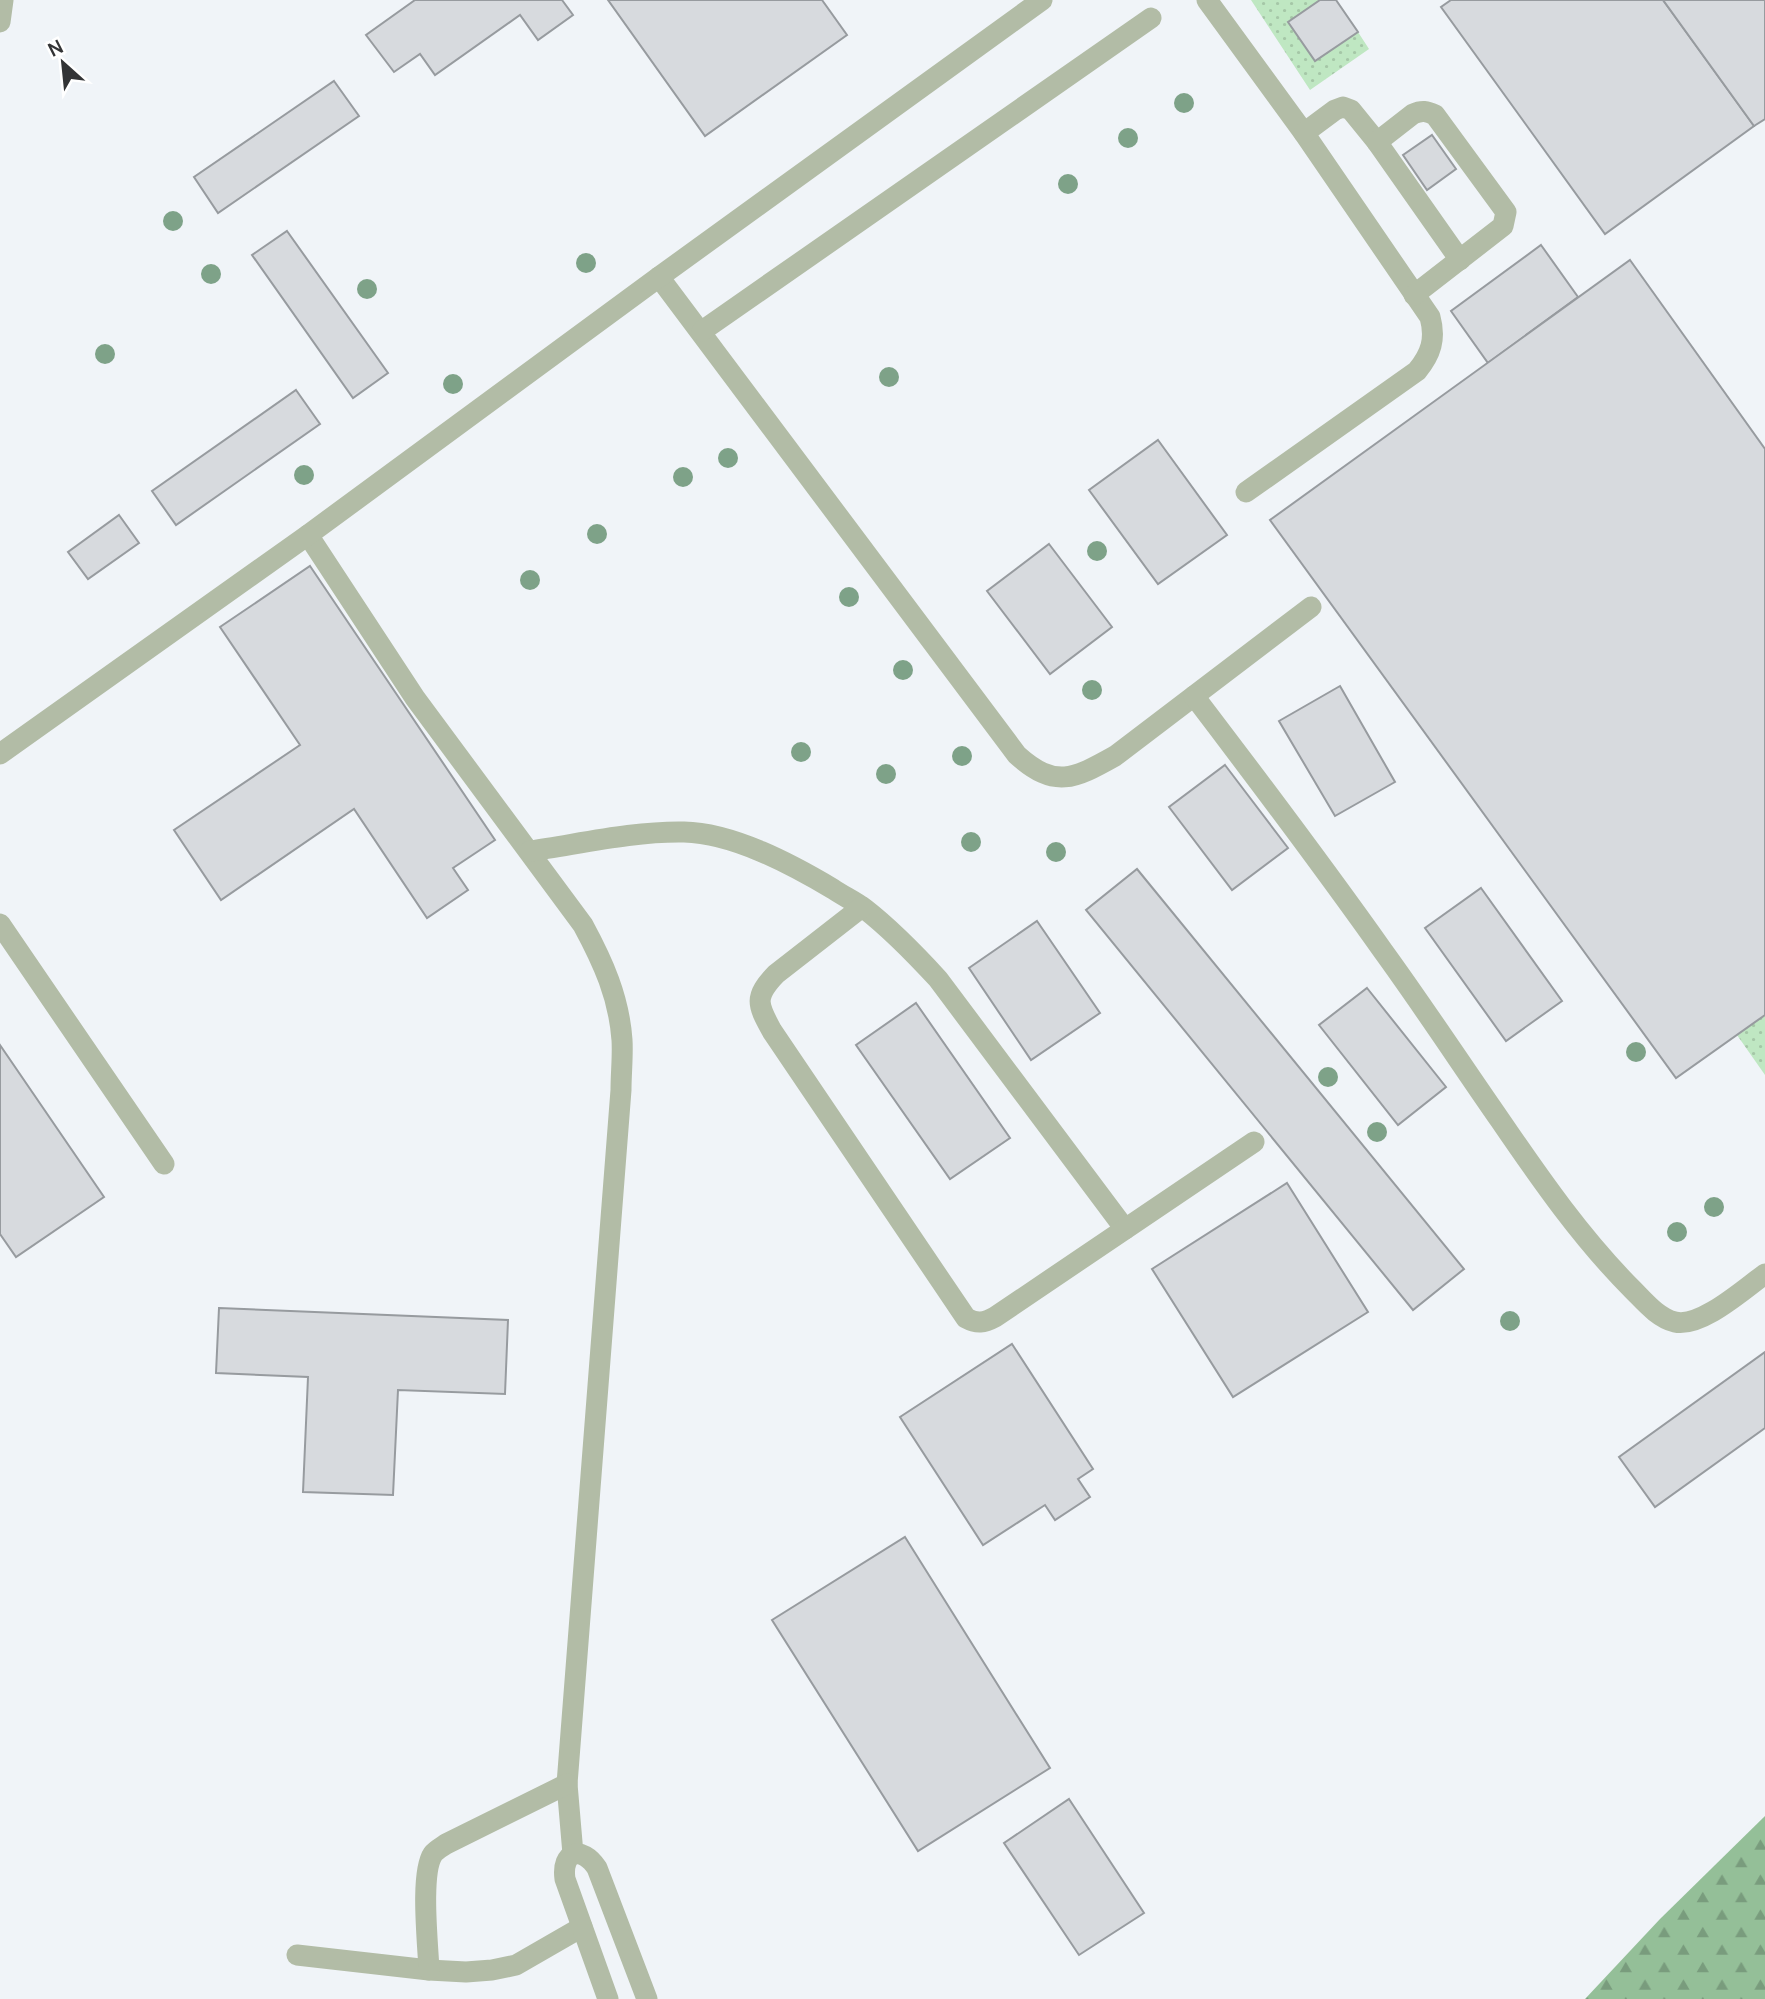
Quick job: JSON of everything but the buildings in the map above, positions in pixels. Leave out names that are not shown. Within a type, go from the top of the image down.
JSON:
[{"type":"lane","points":[[0,22],[4,0]]},
{"type":"lane","points":[[0,754],[308,536],[659,276],[1042,0]]},
{"type":"lane","points":[[1207,0],[1304,133],[1430,317],[1433,331],[1427,360],[1417,371],[1247,492]]},
{"type":"lane","points":[[702,331],[1151,18]]},
{"type":"lane","points":[[1304,133],[1335,110],[1343,107],[1351,110],[1377,142],[1460,260]]},
{"type":"lane","points":[[1377,142],[1413,114],[1427,111],[1434,115],[1506,212],[1503,226],[1414,295]]},
{"type":"lane","points":[[659,276],[1017,755],[1032,768],[1050,777],[1070,776],[1115,756],[1311,607]]},
{"type":"lane","points":[[308,536],[415,698],[583,925],[603,961],[616,999],[622,1041],[621,1090],[567,1784],[573,1854]]},
{"type":"lane","points":[[1194,696],[1339,889],[1534,1170],[1595,1250],[1623,1280],[1662,1317],[1676,1323],[1693,1322],[1706,1316],[1765,1274]]},
{"type":"lane","points":[[530,850],[685,832],[722,838],[813,878],[862,907],[904,942],[938,979],[1125,1229]]},
{"type":"lane","points":[[862,907],[776,974],[764,987],[759,1000],[762,1014],[966,1318],[975,1323],[986,1322],[995,1317],[1254,1142]]},
{"type":"lane","points":[[0,924],[163,1164]]},
{"type":"lane","points":[[429,1970],[426,1886],[433,1854],[454,1840],[567,1784]]},
{"type":"lane","points":[[608,1999],[565,1879],[566,1860],[573,1854],[581,1854],[591,1859],[597,1868],[647,1999]]},
{"type":"lane","points":[[297,1955],[429,1970],[492,1970],[516,1965],[582,1927]]},
{"type":"green space","points":[[1251,0],[1320,0],[1288,22],[1315,61],[1358,32],[1369,49],[1310,90]]},
{"type":"green space","points":[[1765,1015],[1765,1075],[1737,1035]]},
{"type":"green space","points":[[1765,1816],[1765,1999],[1585,1999],[1660,1919]]}]
